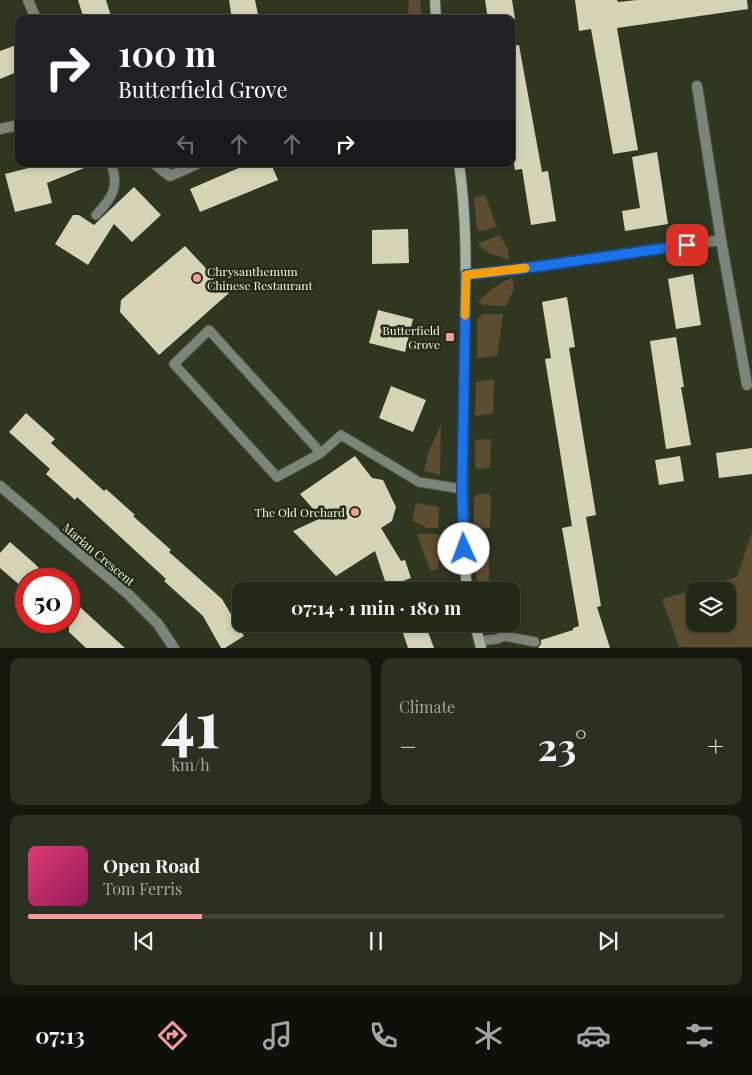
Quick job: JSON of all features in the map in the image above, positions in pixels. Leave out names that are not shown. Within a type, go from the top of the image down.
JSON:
[{"type":"main road","points":[[435,0],[436,15]]},
{"type":"main road","points":[[459,167],[466,275],[462,489],[467,582]]},
{"type":"street","points":[[28,0],[34,15]]},
{"type":"street","points":[[697,86],[721,240],[747,385]]},
{"type":"street","points":[[0,129],[15,125]]},
{"type":"street","points":[[159,167],[170,176],[190,167]]},
{"type":"street","points":[[466,275],[721,240]]},
{"type":"street","name":"Marian Crescent","points":[[0,486],[128,595],[158,624],[174,648]]},
{"type":"lane","points":[[96,214],[107,204],[115,190],[112,167]]},
{"type":"lane","points":[[321,453],[208,330],[174,364],[277,477],[321,453],[341,435],[420,482],[462,489]]},
{"type":"lane","points":[[480,644],[504,636],[535,642]]},
{"type":"shaded area","points":[[409,0],[420,0],[422,15],[408,15]]},
{"type":"shaded area","points":[[485,195],[497,227],[484,231],[477,230],[474,198]]},
{"type":"shaded area","points":[[499,235],[508,249],[509,260],[491,254],[479,246],[479,243]]},
{"type":"shaded area","points":[[512,278],[514,288],[506,306],[483,305],[478,302],[502,282]]},
{"type":"shaded area","points":[[483,314],[503,314],[497,356],[477,358],[477,319]]},
{"type":"shaded area","points":[[494,379],[493,414],[475,416],[476,382]]},
{"type":"shaded area","points":[[441,424],[440,475],[424,471],[429,451]]},
{"type":"shaded area","points":[[491,439],[490,468],[478,469],[475,467],[475,440]]},
{"type":"shaded area","points":[[477,494],[489,494],[491,497],[490,528],[476,529],[474,526],[474,499]]},
{"type":"shaded area","points":[[416,503],[439,507],[438,528],[427,528],[412,521]]},
{"type":"shaded area","points":[[752,532],[752,647],[679,647],[662,599],[686,592],[686,632],[736,632],[736,582],[720,582],[737,577]]},
{"type":"shaded area","points":[[417,534],[439,534],[438,569],[430,571]]},
{"type":"shaded area","points":[[443,534],[447,536],[449,546],[449,564],[443,566]]},
{"type":"shaded area","points":[[477,552],[487,552],[489,555],[489,582],[477,582],[474,555]]},
{"type":"building","points":[[78,0],[106,0],[111,15],[83,15]]},
{"type":"building","points":[[229,0],[255,0],[258,15],[231,15]]},
{"type":"building","points":[[485,0],[512,0],[514,15],[487,15]]},
{"type":"building","points":[[575,0],[617,0],[618,2],[637,0],[747,0],[748,9],[617,28],[638,150],[613,154],[591,29],[579,31]]},
{"type":"building","points":[[15,45],[15,73],[0,79],[0,51]]},
{"type":"building","points":[[519,45],[542,172],[548,171],[556,221],[531,225],[522,169],[515,170],[515,46]]},
{"type":"building","points":[[657,152],[668,224],[625,231],[622,211],[640,208],[632,157]]},
{"type":"building","points":[[32,167],[87,167],[47,183],[52,203],[15,212],[5,174]]},
{"type":"building","points":[[241,167],[272,167],[278,180],[200,212],[190,189]]},
{"type":"building","points":[[134,187],[161,215],[132,242],[114,224],[88,265],[55,244],[73,215],[79,215],[94,225]]},
{"type":"building","points":[[408,229],[409,263],[372,264],[372,230]]},
{"type":"building","points":[[185,246],[229,293],[159,355],[120,312],[121,300]]},
{"type":"building","points":[[693,274],[701,325],[676,329],[668,279]]},
{"type":"building","points":[[567,297],[575,347],[569,348],[596,515],[586,517],[601,606],[597,607],[610,648],[538,648],[541,640],[573,630],[573,628],[579,626],[562,528],[572,526],[545,359],[551,358],[542,302]]},
{"type":"building","points":[[378,310],[413,319],[405,352],[369,343]]},
{"type":"building","points":[[676,337],[684,387],[681,387],[691,445],[666,449],[650,341]]},
{"type":"building","points":[[391,386],[426,400],[413,432],[379,418]]},
{"type":"building","points":[[26,413],[55,439],[51,443],[104,491],[106,489],[135,515],[133,516],[171,550],[169,552],[222,599],[232,616],[232,632],[242,632],[244,636],[225,648],[221,648],[203,616],[77,497],[75,500],[46,474],[50,469],[9,432]]},
{"type":"building","points":[[752,448],[752,474],[719,478],[716,453]]},
{"type":"building","name":"The Old Orchard","points":[[355,456],[372,478],[383,480],[396,507],[392,521],[381,528],[401,561],[405,560],[411,578],[400,582],[385,582],[375,551],[336,576],[293,531],[321,518],[300,494]]},
{"type":"building","points":[[680,456],[684,481],[659,485],[655,460]]},
{"type":"building","points":[[10,542],[39,568],[15,568],[15,581],[0,568],[0,553]]},
{"type":"building","points":[[80,607],[125,648],[86,648],[70,633],[80,633]]},
{"type":"building","points":[[403,632],[428,632],[434,648],[408,648]]},
{"type":"slow traffic","points":[[465,315],[466,275],[525,268]]},
{"type":"place","name":"Chrysanthemum Chinese Restaurant","points":[[197,278]]},
{"type":"place","name":"Butterfield Grove","points":[[450,337]]},
{"type":"place","name":"The Old Orchard","points":[[355,512]]},
{"type":"route","points":[[464,549],[462,489],[466,275],[687,245]]}]
